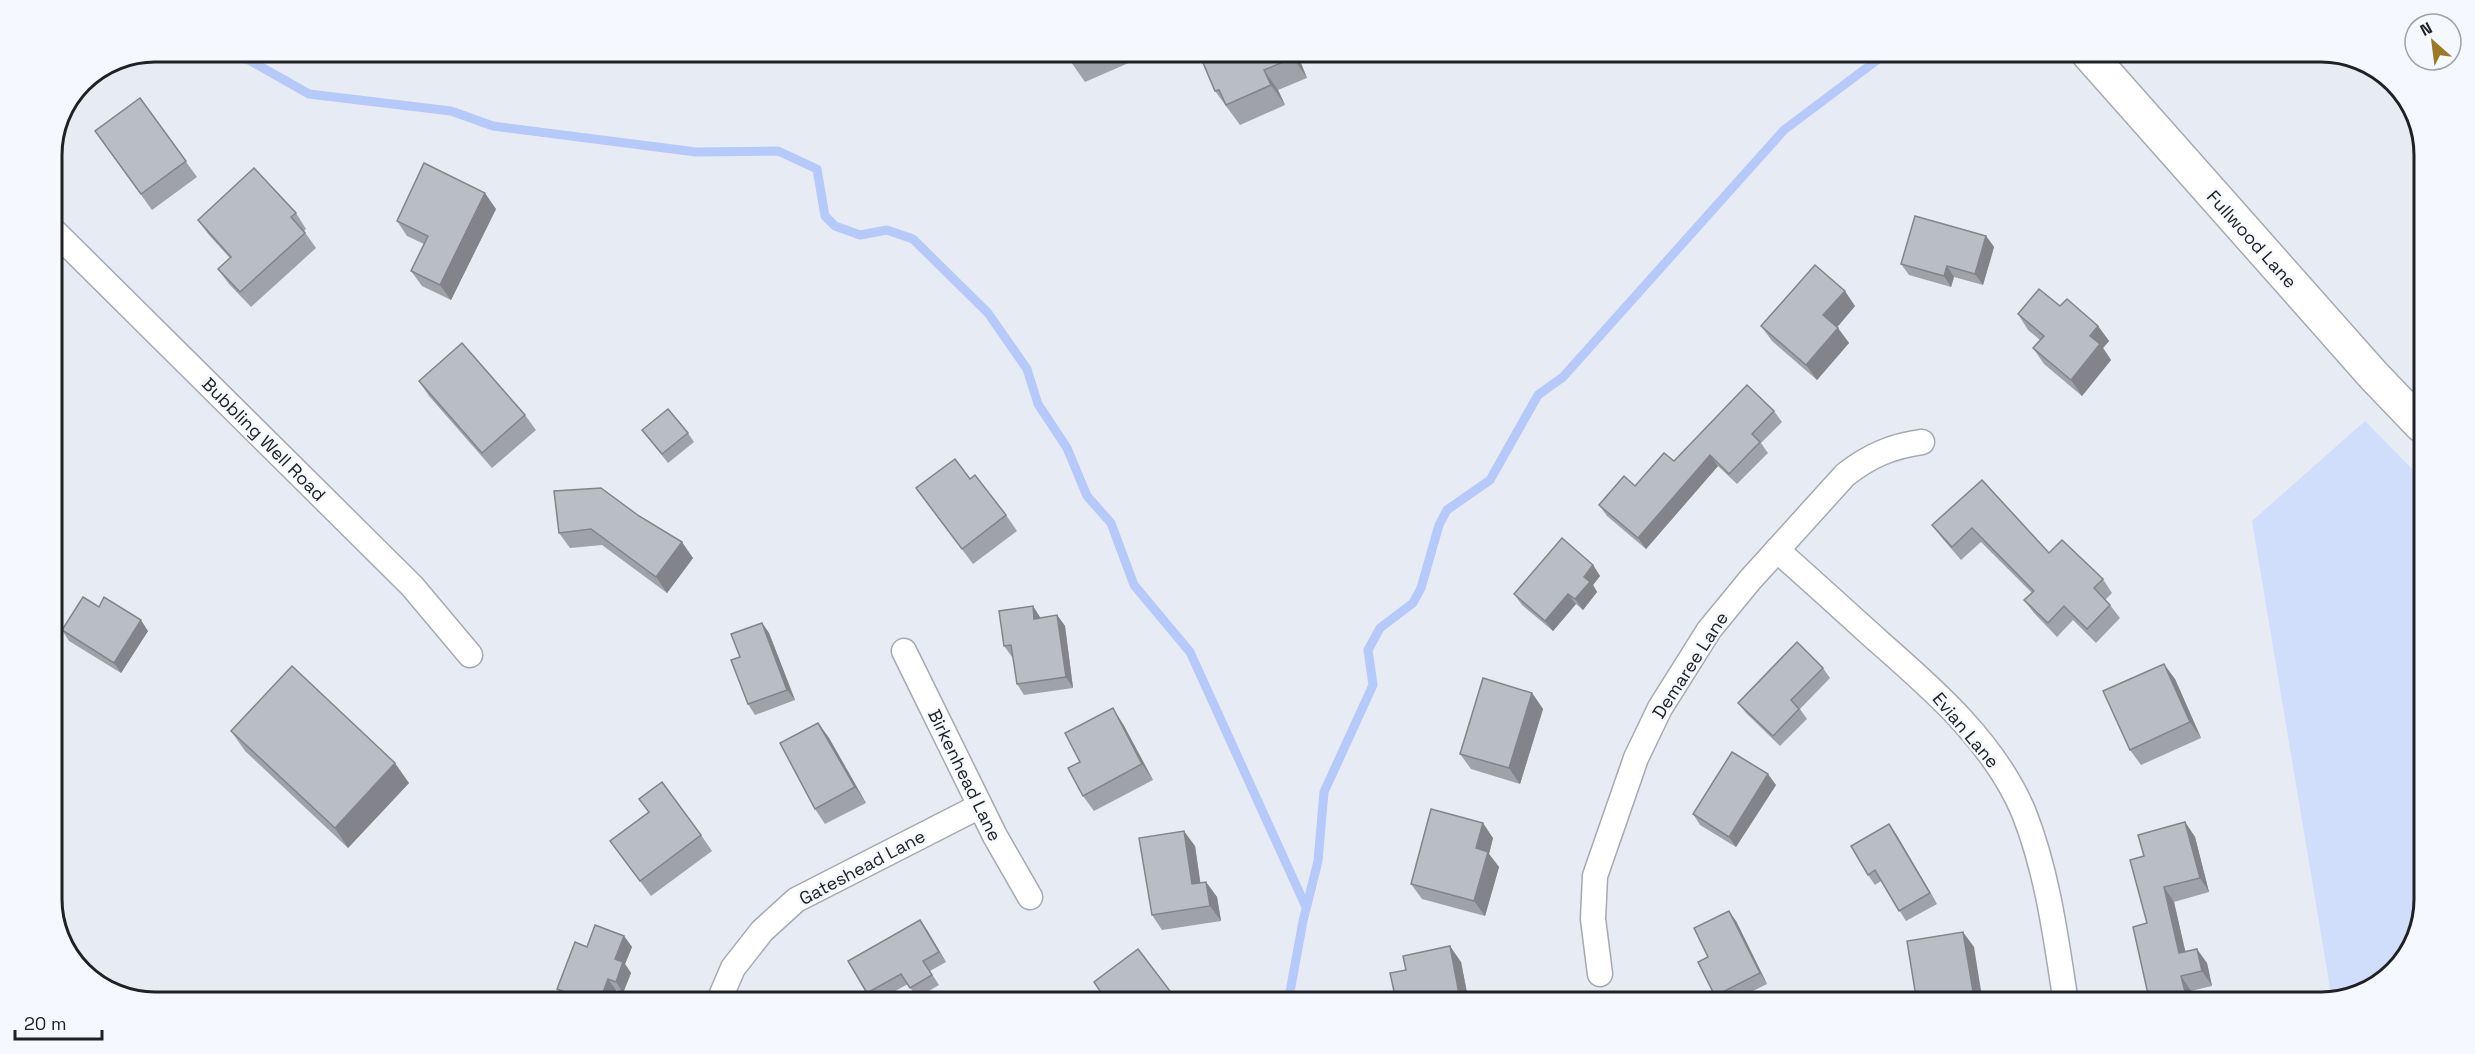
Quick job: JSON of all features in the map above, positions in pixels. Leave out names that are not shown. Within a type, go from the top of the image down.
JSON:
[{"type":"street","name":"Fullwood Lane","points":[[2096,62],[2374,376],[2413,417]]},
{"type":"street","name":"Bubbling Well Road","points":[[62,239],[412,586],[470,656]]},
{"type":"street","name":"Demaree Lane","points":[[1600,974],[1593,919],[1595,876],[1636,758],[1660,708],[1709,630],[1845,475],[1860,463],[1884,450],[1922,442]]},
{"type":"street","name":"Evian Lane","points":[[1777,550],[1935,692],[1982,743],[2023,811],[2037,848],[2050,903],[2065,992]]},
{"type":"street","name":"Birkenhead Lane","points":[[904,651],[994,836],[1030,897]]},
{"type":"street","name":"Gateshead Lane","points":[[723,992],[733,968],[762,931],[796,900],[980,806]]},
{"type":"shaded area","points":[[2365,421],[2413,470],[2414,899],[2412,918],[2401,946],[2382,969],[2362,983],[2333,992],[2331,992],[2252,521]]},
{"type":"building","points":[[1203,62],[1283,62],[1264,70],[1271,85],[1226,105],[1219,90],[1215,91]]},
{"type":"building","points":[[140,98],[186,161],[141,194],[95,131]]},
{"type":"building","points":[[424,163],[485,193],[440,285],[411,271],[428,236],[397,221]]},
{"type":"building","points":[[254,168],[296,213],[291,217],[305,233],[240,292],[218,269],[231,257],[198,220]]},
{"type":"building","points":[[1915,216],[1986,236],[1975,274],[1947,266],[1944,276],[1901,264]]},
{"type":"building","points":[[1815,265],[1845,291],[1823,315],[1838,328],[1806,365],[1761,326]]},
{"type":"building","points":[[2039,289],[2060,306],[2067,299],[2098,326],[2090,336],[2100,344],[2071,380],[2033,348],[2044,336],[2018,314]]},
{"type":"building","points":[[462,343],[525,415],[482,453],[419,381]]},
{"type":"building","points":[[1747,385],[1774,411],[1752,434],[1760,442],[1729,474],[1710,455],[1638,538],[1599,505],[1624,476],[1635,486],[1664,453],[1674,461]]},
{"type":"building","points":[[668,409],[688,433],[662,454],[642,430]]},
{"type":"building","points":[[955,459],[970,479],[975,475],[1006,515],[962,549],[916,488]]},
{"type":"building","points":[[1982,480],[2049,553],[2062,540],[2103,579],[2094,588],[2110,605],[2087,629],[2064,606],[2048,623],[2024,600],[2034,591],[1972,528],[1952,547],[1932,525]]},
{"type":"building","points":[[601,488],[639,516],[682,542],[656,577],[591,529],[559,533],[554,491]]},
{"type":"building","points":[[1562,538],[1593,565],[1584,577],[1590,582],[1575,599],[1568,594],[1545,621],[1514,594]]},
{"type":"building","points":[[83,597],[99,607],[104,597],[141,620],[114,663],[62,630]]},
{"type":"building","points":[[1033,606],[1034,619],[1057,615],[1066,677],[1017,684],[1011,645],[1004,646],[999,611]]},
{"type":"building","points":[[762,623],[787,690],[748,704],[731,660],[740,657],[731,634]]},
{"type":"building","points":[[1797,642],[1823,668],[1791,700],[1799,709],[1773,736],[1738,703]]},
{"type":"building","points":[[2164,664],[2190,722],[2130,750],[2103,691]]},
{"type":"building","points":[[292,666],[395,763],[335,828],[231,731]]},
{"type":"building","points":[[1483,678],[1532,693],[1509,768],[1460,754]]},
{"type":"building","points":[[1113,708],[1142,764],[1083,796],[1068,768],[1080,762],[1065,733]]},
{"type":"building","points":[[818,723],[855,787],[815,809],[780,743]]},
{"type":"building","points":[[1732,752],[1768,774],[1729,837],[1693,814]]},
{"type":"building","points":[[662,782],[701,835],[640,881],[610,841],[649,812],[639,799]]},
{"type":"building","points":[[1431,809],[1483,823],[1476,848],[1488,852],[1474,901],[1411,884]]},
{"type":"building","points":[[2185,822],[2200,878],[2164,887],[2179,953],[2197,949],[2202,971],[2181,976],[2185,992],[2148,992],[2133,927],[2147,923],[2130,860],[2144,856],[2138,835]]},
{"type":"building","points":[[1889,824],[1930,893],[1899,911],[1875,870],[1868,875],[1851,846]]},
{"type":"building","points":[[1184,831],[1192,884],[1206,882],[1210,906],[1152,915],[1139,838]]},
{"type":"building","points":[[1729,911],[1760,973],[1723,992],[1713,992],[1698,962],[1708,957],[1694,928]]},
{"type":"building","points":[[920,920],[939,952],[923,961],[932,975],[910,988],[901,974],[866,992],[848,961]]},
{"type":"building","points":[[595,925],[624,936],[615,959],[623,962],[616,982],[608,979],[603,992],[565,992],[557,989],[575,942],[587,947]]},
{"type":"building","points":[[1963,932],[1973,992],[1915,992],[1907,941]]},
{"type":"building","points":[[1450,946],[1459,992],[1394,992],[1390,973],[1406,970],[1403,956]]},
{"type":"building","points":[[1138,949],[1170,991],[1101,992],[1094,982]]},
{"type":"waterway","points":[[252,62],[309,94],[451,111],[493,126],[696,152],[778,151],[817,169],[825,216],[835,226],[860,235],[887,230],[913,239],[988,313],[1027,369],[1038,404],[1067,448],[1087,496],[1111,523],[1134,585],[1190,652],[1306,907]]},
{"type":"waterway","points":[[1290,992],[1303,921],[1318,861],[1324,792],[1373,685],[1368,650],[1380,628],[1413,603],[1421,588],[1439,525],[1447,510],[1490,480],[1538,395],[1563,377],[1784,130],[1874,62]]}]
